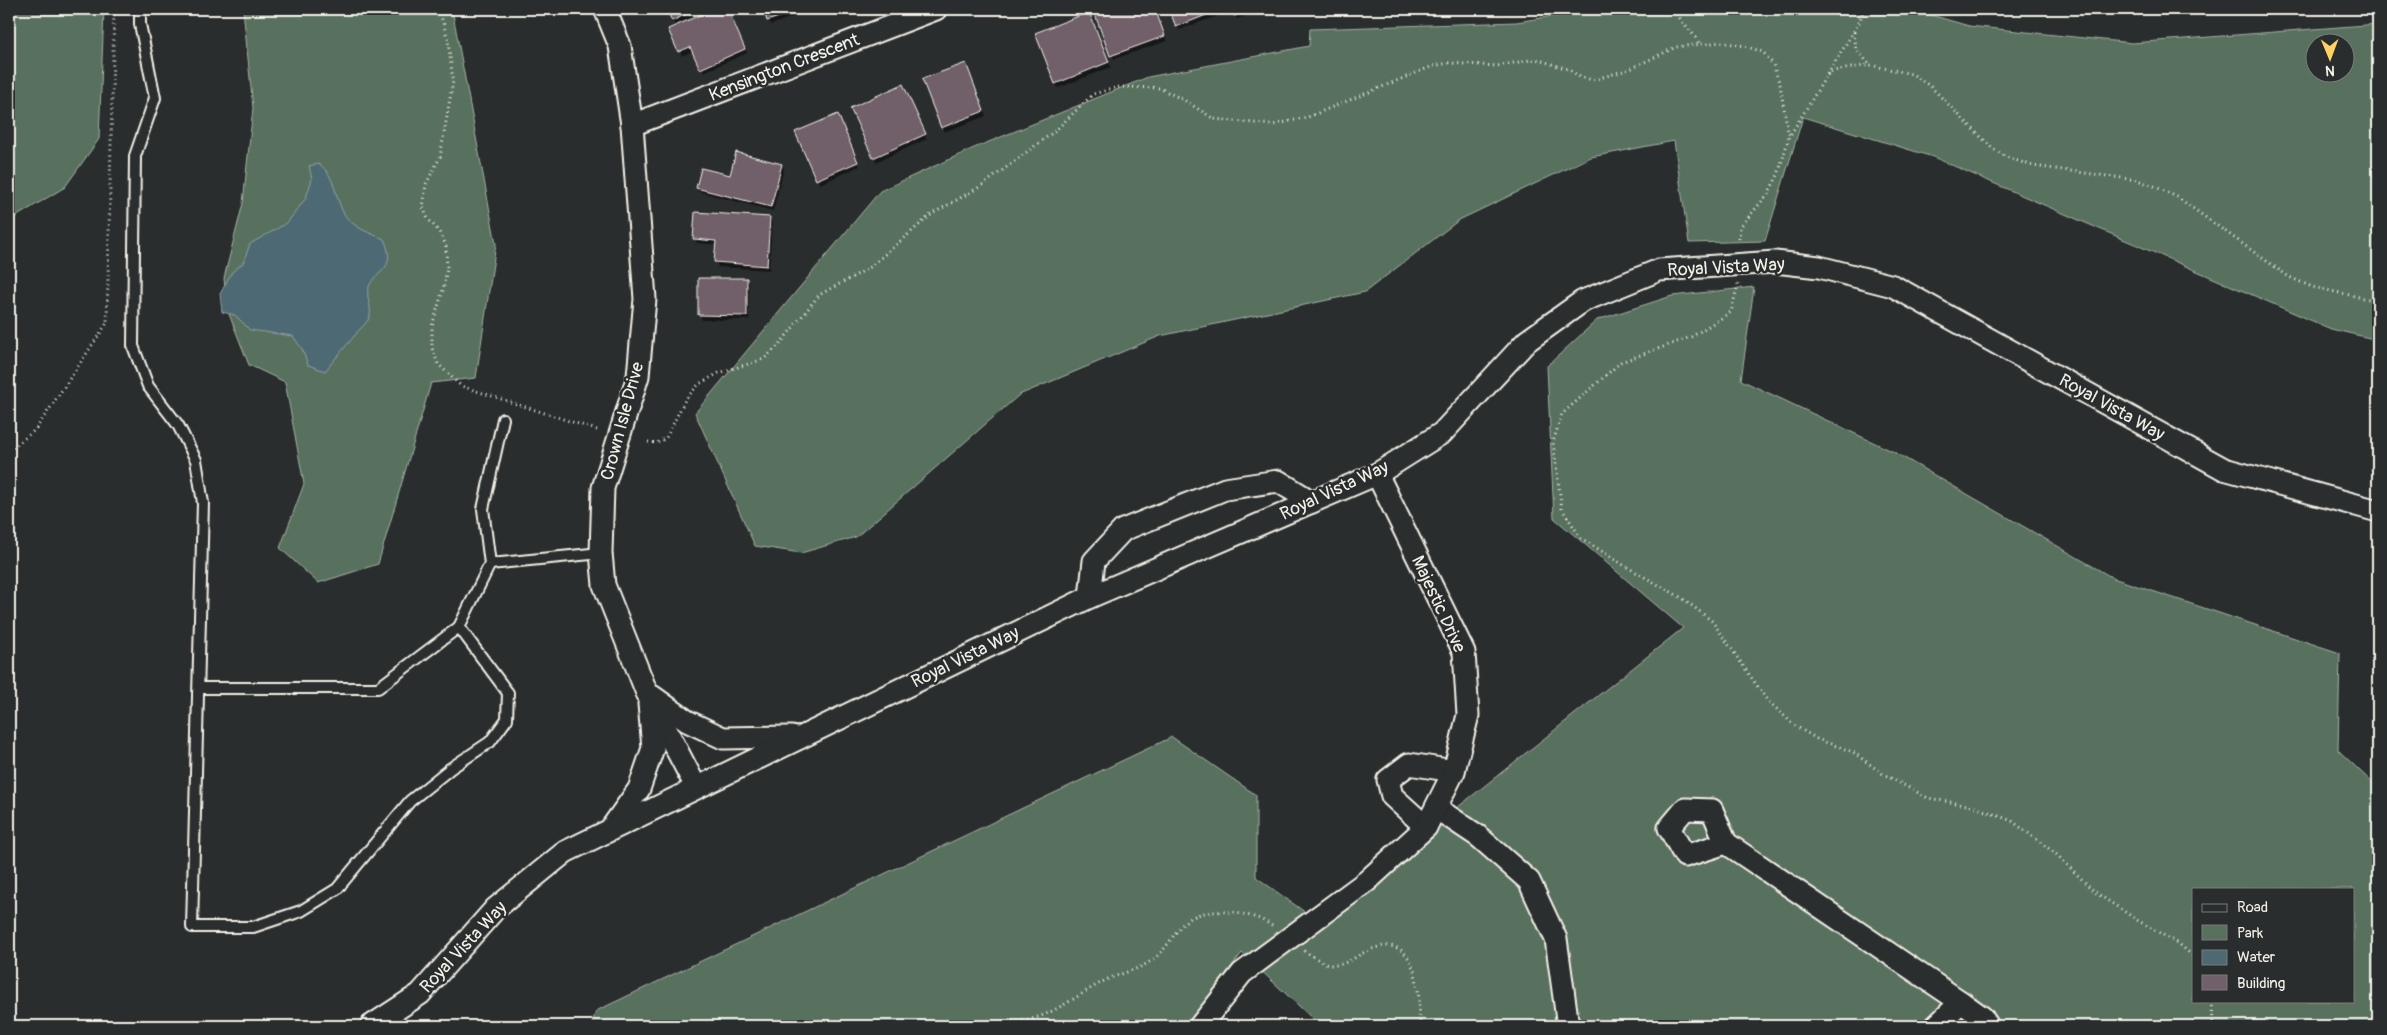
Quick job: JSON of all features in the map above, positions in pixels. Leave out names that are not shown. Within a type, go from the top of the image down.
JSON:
[{"type":"street","name":"Crown Isle Drive","points":[[605,9],[620,46],[632,125],[645,300],[638,376],[603,488],[601,553],[604,585],[648,693],[696,788]]},
{"type":"street","name":"Kensington Crescent","points":[[632,125],[936,9]]},
{"type":"street","name":"Royal Vista Way","points":[[371,1026],[420,994],[495,909],[565,852],[1090,596],[1377,474],[1442,433],[1527,341],[1583,301],[1659,270],[1775,262],[1819,267],[1893,286],[2224,469],[2378,511]]},
{"type":"street","name":"Majestic Drive","points":[[1200,1026],[1242,973],[1367,881],[1426,828],[1454,771],[1468,715],[1464,652],[1377,474]]},
{"type":"street","points":[[1090,596],[1094,561],[1123,530],[1224,489],[1278,480],[1312,502]]},
{"type":"street","points":[[648,693],[687,722],[723,738],[798,738]]},
{"type":"street","points":[[610,830],[639,789],[653,748],[648,693]]},
{"type":"street","points":[[1426,828],[1392,796],[1388,780],[1409,764],[1454,771]]},
{"type":"street","points":[[1436,808],[1478,836],[1529,881],[1556,939],[1568,1026]]},
{"type":"street","points":[[1726,843],[1961,1002],[1982,1018],[1988,1026]]},
{"type":"street","points":[[1936,1026],[1961,1002]]},
{"type":"lane","points":[[140,9],[140,24],[155,98],[135,156],[133,346],[148,386],[178,425],[196,460],[203,503],[200,688],[192,926],[253,927],[301,911],[337,890],[410,801],[452,768],[490,742],[508,719],[508,693],[459,627]]},
{"type":"lane","points":[[200,688],[378,688],[459,627],[490,564],[483,509],[503,418]]},
{"type":"lane","points":[[490,564],[601,553]]},
{"type":"path","points":[[9,451],[36,429],[107,324],[114,9]]},
{"type":"path","points":[[439,9],[448,40],[453,81],[440,157],[426,184],[423,207],[446,245],[446,268],[443,290],[432,326],[432,348],[438,364],[461,386],[606,433]]},
{"type":"path","points":[[1676,9],[1684,26],[1695,36],[1699,43]]},
{"type":"path","points":[[1738,239],[1740,227],[1768,194],[1778,175],[1788,138],[1860,21],[1862,9]]},
{"type":"path","points":[[1854,30],[1856,49],[1870,65]]},
{"type":"path","points":[[648,442],[657,442],[666,438],[685,400],[699,384],[719,373],[764,359],[779,345],[819,295],[869,268],[932,214],[983,185],[1056,130],[1094,94],[1119,87],[1159,88],[1214,118],[1273,125],[1308,117],[1433,66],[1449,63],[1498,66],[1536,59],[1568,69],[1580,77],[1593,80],[1630,69],[1676,47],[1721,42],[1745,46],[1763,52],[1773,64],[1780,85],[1788,138]]},
{"type":"path","points":[[1827,75],[1832,71],[1870,65],[1912,74],[1930,86],[1992,148],[2006,157],[2033,166],[2137,180],[2154,186],[2177,197],[2289,277],[2312,287],[2378,301]]},
{"type":"path","points":[[1738,284],[1730,312],[1691,337],[1621,362],[1562,414],[1553,442],[1562,509],[1581,538],[1625,566],[1682,598],[1712,621],[1767,700],[1794,725],[1817,739],[1853,752],[1883,774],[1928,798],[1972,806],[2012,821],[2056,854],[2095,892],[2137,920],[2179,944],[2192,955]]},
{"type":"path","points":[[993,1026],[1036,1018],[1065,1005],[1107,980],[1141,967],[1157,956],[1178,930],[1194,916],[1221,911],[1268,923],[1276,929]]},
{"type":"path","points":[[1302,949],[1333,965],[1344,963],[1375,947],[1389,946],[1408,956],[1414,965],[1420,1026]]},
{"type":"path","points":[[2212,1002],[2213,1026]]},
{"type":"green space","points":[[9,9],[104,9],[99,139],[65,187],[9,221]]},
{"type":"green space","points":[[243,9],[452,9],[496,244],[476,378],[431,383],[378,564],[318,583],[280,548],[304,484],[285,382],[249,365],[227,309],[224,278],[243,203],[253,108]]},
{"type":"green space","points":[[1594,9],[1910,9],[1969,26],[2132,43],[2378,24],[2378,340],[2331,329],[1933,157],[1803,117],[1765,241],[1689,243],[1674,141],[1591,157],[1459,220],[1365,292],[1160,336],[1019,395],[856,537],[801,553],[755,546],[695,413],[880,191],[974,148],[1148,77],[1309,46],[1310,29],[1517,22]]},
{"type":"green space","points":[[1754,287],[1741,380],[1894,452],[2113,578],[2340,653],[2338,750],[2378,788],[2378,1026],[1313,1026],[1313,1019],[1242,953],[1185,1026],[591,1026],[596,1011],[1172,737],[1256,795],[1256,877],[1316,920],[1683,628],[1554,518],[1547,366],[1597,320],[1672,296]]},
{"type":"water","points":[[318,164],[329,174],[347,218],[359,228],[384,239],[388,250],[387,265],[370,283],[368,290],[370,316],[368,320],[325,371],[308,365],[302,349],[293,336],[250,330],[235,315],[222,312],[220,294],[232,272],[243,263],[250,244],[287,223],[306,198],[312,179],[309,166]]},
{"type":"building","points":[[666,9],[697,9],[672,21]]},
{"type":"building","points":[[714,9],[728,9],[745,49],[700,69],[690,47],[678,52],[668,29]]},
{"type":"building","points":[[763,9],[792,9],[794,12],[767,21]]},
{"type":"building","points":[[1093,9],[1155,9],[1165,36],[1110,56]]},
{"type":"building","points":[[1169,9],[1218,9],[1219,10],[1176,27]]},
{"type":"building","points":[[1231,9],[1253,9],[1234,16]]},
{"type":"building","points":[[1089,12],[1109,62],[1055,84],[1035,33]]},
{"type":"building","points":[[966,63],[984,111],[941,128],[922,79]]},
{"type":"building","points":[[903,84],[926,134],[873,158],[850,108]]},
{"type":"building","points":[[838,114],[858,162],[816,180],[795,132]]},
{"type":"building","points":[[736,152],[782,164],[771,207],[696,188],[701,168],[730,175]]},
{"type":"building","points":[[695,212],[770,217],[767,266],[714,262],[716,241],[693,239]]},
{"type":"building","points":[[698,278],[747,278],[747,316],[698,315]]}]
